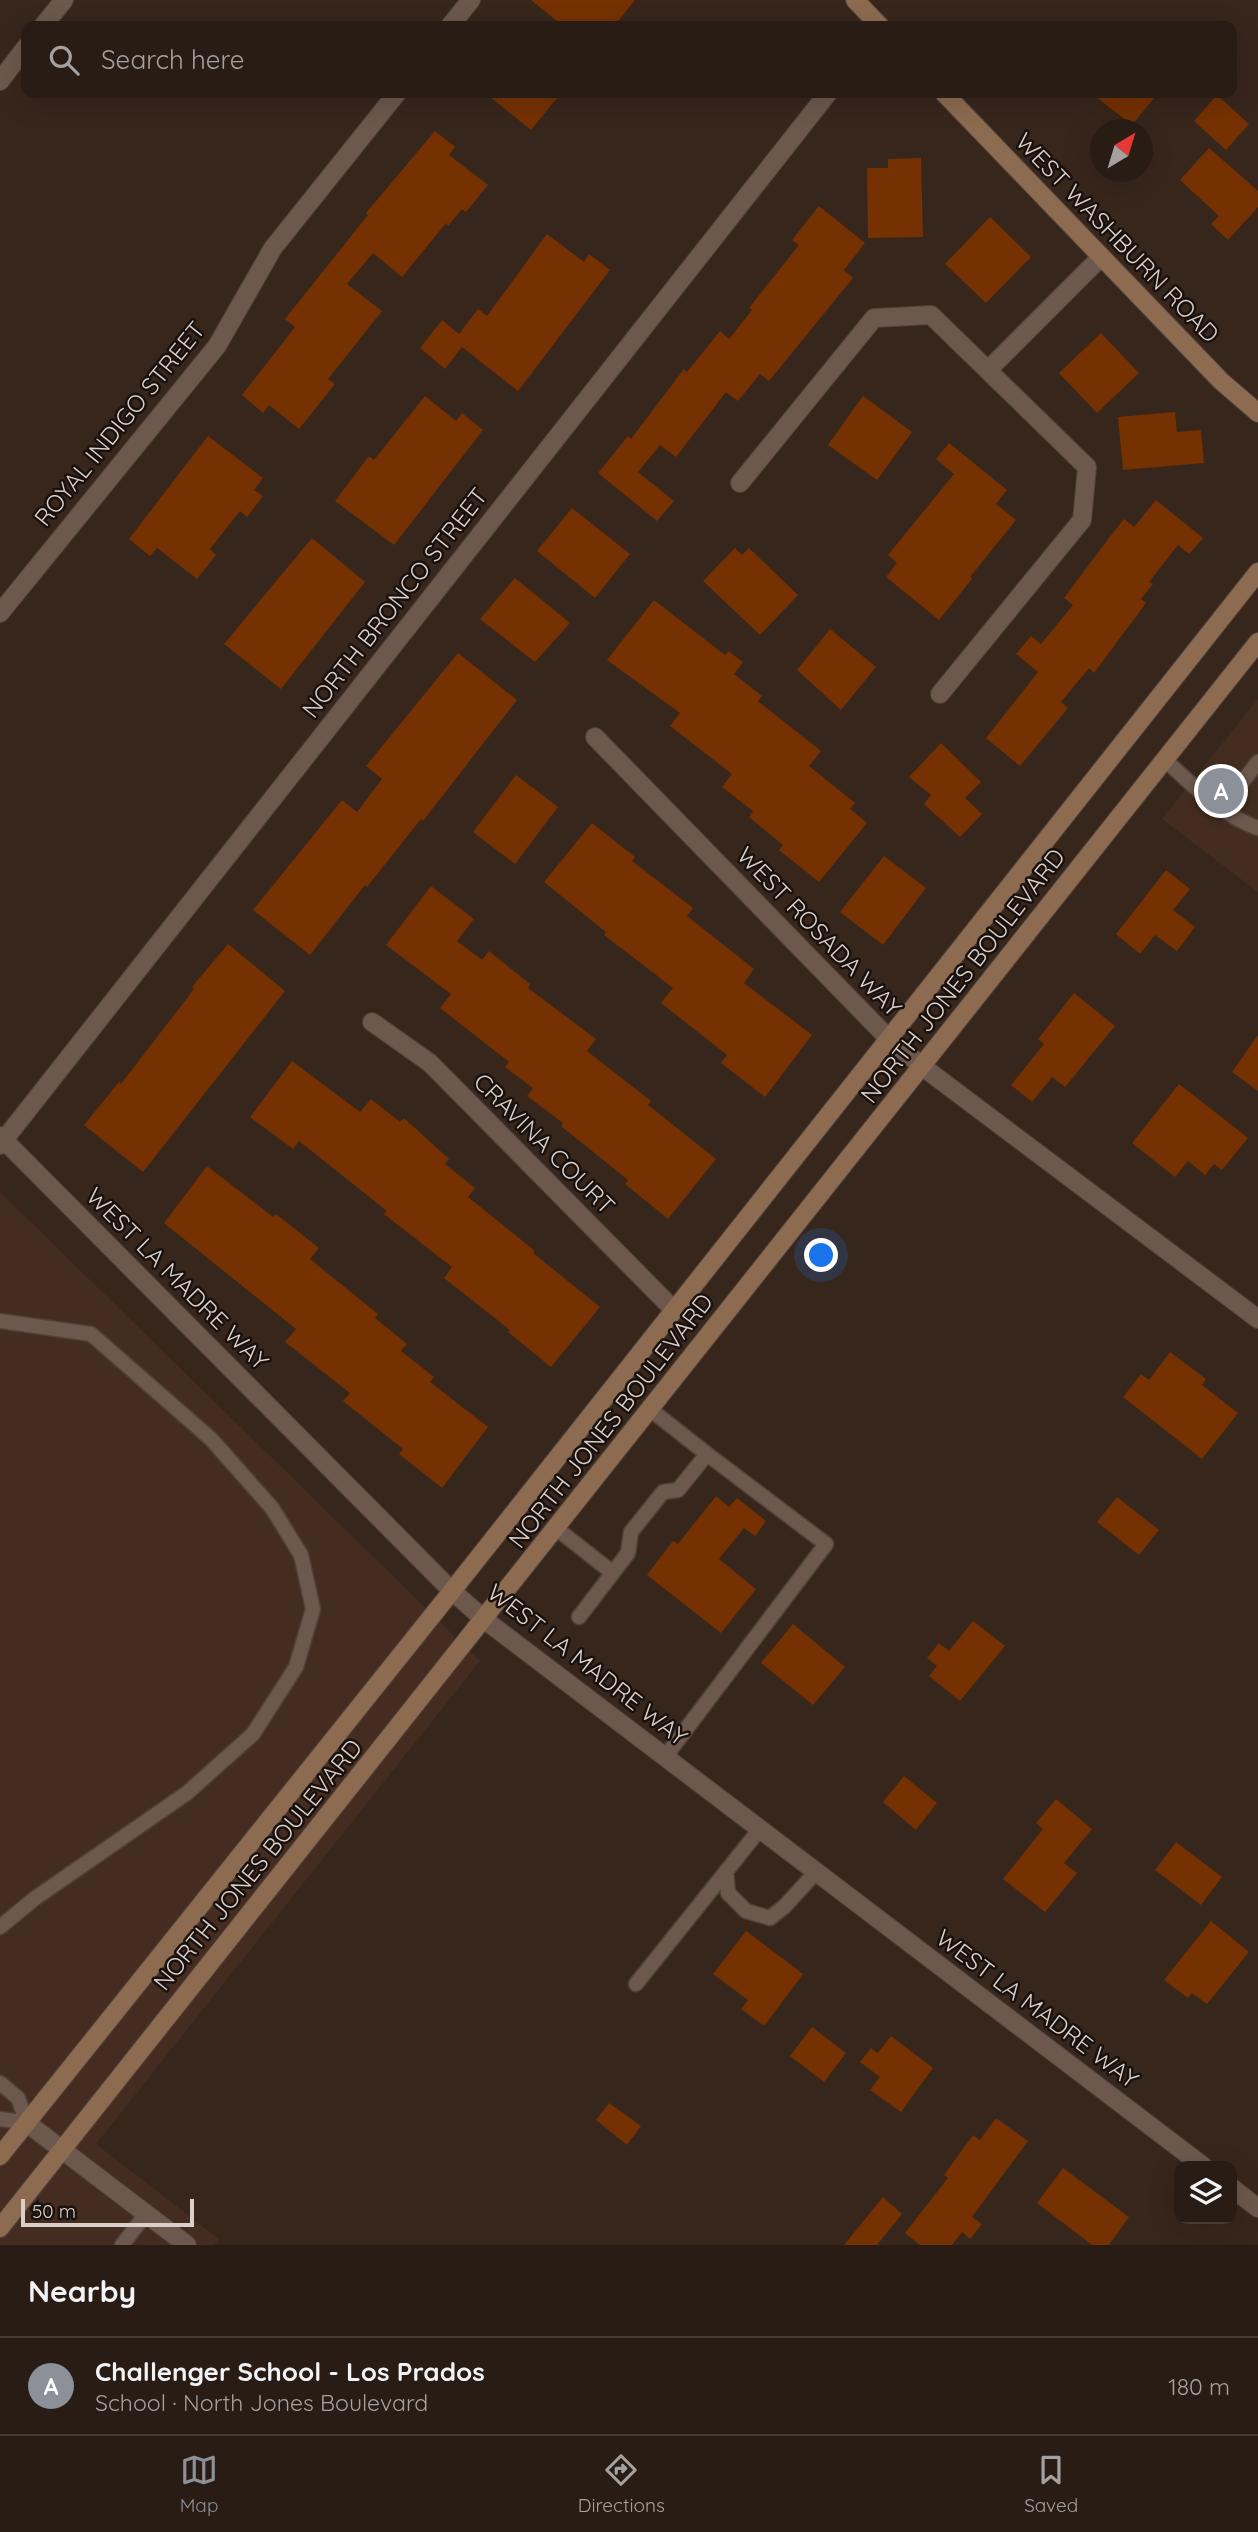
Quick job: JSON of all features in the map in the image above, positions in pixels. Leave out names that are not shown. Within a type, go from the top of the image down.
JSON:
[{"type":"main road","points":[[855,0],[875,21]]},
{"type":"main road","name":"WEST WASHBURN ROAD","points":[[949,98],[1221,381],[1258,413]]},
{"type":"main road","name":"NORTH JONES BOULEVARD","points":[[0,2156],[452,1591],[1258,572]]},
{"type":"main road","name":"NORTH JONES BOULEVARD","points":[[0,2228],[485,1620],[1258,642]]},
{"type":"street","points":[[47,21],[64,0]]},
{"type":"street","points":[[454,21],[471,0]]},
{"type":"street","points":[[0,80],[21,53]]},
{"type":"street","name":"ROYAL INDIGO STREET","points":[[0,613],[217,346],[273,248],[393,98]]},
{"type":"street","name":"NORTH BRONCO STREET","points":[[1,1140],[824,98]]},
{"type":"street","points":[[988,370],[1101,257]]},
{"type":"street","points":[[740,484],[874,318],[932,315],[1087,467],[1082,520],[940,694]]},
{"type":"street","name":"WEST ROSADA WAY","points":[[595,737],[888,1038],[1258,1319]]},
{"type":"street","name":"CRAVINA COURT","points":[[372,1023],[430,1063],[674,1310]]},
{"type":"street","name":"WEST LA MADRE WAY","points":[[1,1140],[452,1591],[485,1620],[1196,2161]]},
{"type":"street","points":[[27,2123],[187,2245]]},
{"type":"street","points":[[1237,2192],[1258,2208]]},
{"type":"lane","points":[[1165,760],[1222,808],[1246,824],[1258,828]]},
{"type":"lane","points":[[1222,808],[1258,762]]},
{"type":"lane","points":[[0,1321],[91,1334],[211,1438],[272,1508],[301,1555],[313,1609],[296,1667],[253,1734],[187,1793],[34,1899],[0,1927]]},
{"type":"lane","points":[[652,1409],[825,1544],[665,1756]]},
{"type":"lane","points":[[579,1617],[628,1553],[631,1532],[663,1492],[678,1490],[707,1454]]},
{"type":"lane","points":[[557,1529],[613,1573]]},
{"type":"lane","points":[[636,1984],[760,1829]]},
{"type":"lane","points":[[726,1871],[728,1893],[747,1911],[770,1918],[817,1872]]},
{"type":"lane","points":[[0,2083],[18,2098],[27,2123],[0,2119]]},
{"type":"lane","points":[[122,2245],[146,2214]]},
{"type":"shaded area","points":[[1258,699],[1258,892],[1162,819]]},
{"type":"shaded area","points":[[0,1192],[480,1661],[96,2144],[219,2239],[214,2245],[0,2245]]},
{"type":"building","points":[[531,0],[635,0],[618,21],[557,21]]},
{"type":"building","points":[[491,98],[557,98],[531,130]]},
{"type":"building","points":[[1097,98],[1154,98],[1137,119],[1124,119]]},
{"type":"building","points":[[1214,98],[1220,98],[1249,124],[1226,150],[1194,121]]},
{"type":"building","points":[[435,131],[455,147],[449,155],[488,185],[466,212],[462,209],[448,226],[446,223],[402,277],[373,253],[347,284],[382,311],[328,379],[335,384],[299,429],[269,405],[263,413],[242,395],[295,327],[285,319],[368,215],[366,213]]},
{"type":"building","points":[[1209,148],[1258,191],[1258,207],[1228,240],[1211,224],[1219,216],[1180,180]]},
{"type":"building","points":[[921,158],[923,237],[868,238],[867,168],[888,168],[888,159]]},
{"type":"building","points":[[819,206],[865,243],[844,270],[853,278],[769,381],[760,374],[738,401],[726,392],[676,457],[660,445],[638,472],[674,501],[657,521],[598,473],[628,436],[631,439],[684,369],[687,372],[720,331],[729,339],[752,310],[749,308],[799,245],[792,240]]},
{"type":"building","points":[[990,217],[1031,257],[986,303],[945,264]]},
{"type":"building","points":[[547,234],[584,262],[589,254],[610,270],[518,391],[462,347],[445,369],[420,348],[442,320],[459,334],[478,309],[487,316]]},
{"type":"building","points":[[1101,333],[1139,373],[1097,413],[1059,373]]},
{"type":"building","points":[[425,396],[456,421],[462,413],[483,430],[394,545],[335,501],[369,456],[374,460]]},
{"type":"building","points":[[863,396],[912,432],[877,480],[828,445]]},
{"type":"building","points":[[1175,412],[1177,432],[1201,430],[1204,463],[1123,470],[1118,417]]},
{"type":"building","points":[[208,436],[263,478],[254,490],[263,496],[247,517],[240,511],[210,549],[216,555],[197,579],[157,548],[150,556],[129,539]]},
{"type":"building","points":[[949,443],[1007,490],[996,504],[1016,520],[939,620],[886,577],[897,563],[888,555],[954,474],[936,459]]},
{"type":"building","points":[[1156,500],[1203,538],[1189,554],[1178,545],[1149,582],[1153,584],[1141,599],[1146,603],[1094,673],[1089,668],[1061,702],[1068,708],[1020,766],[986,738],[1038,672],[1016,654],[1031,636],[1041,644],[1073,605],[1064,598],[1124,519],[1134,527]]},
{"type":"building","points":[[572,508],[630,554],[595,598],[537,551]]},
{"type":"building","points":[[312,538],[365,582],[281,689],[224,644]]},
{"type":"building","points":[[735,548],[742,555],[749,548],[798,595],[760,635],[703,581]]},
{"type":"building","points":[[515,578],[570,623],[535,662],[480,619]]},
{"type":"building","points":[[654,600],[725,655],[728,651],[743,662],[734,674],[762,696],[758,701],[821,751],[809,766],[855,803],[850,809],[867,823],[819,882],[779,850],[783,845],[749,817],[753,811],[722,787],[732,774],[670,726],[680,713],[607,660]]},
{"type":"building","points":[[830,629],[876,667],[841,710],[797,670]]},
{"type":"building","points":[[458,653],[517,700],[423,821],[421,819],[367,887],[365,885],[310,955],[253,910],[342,800],[357,812],[382,779],[366,766]]},
{"type":"building","points":[[941,743],[981,782],[965,798],[982,814],[960,837],[924,804],[931,795],[909,777]]},
{"type":"building","points":[[516,775],[558,807],[515,864],[473,832]]},
{"type":"building","points":[[592,823],[635,857],[632,861],[693,908],[687,916],[754,969],[744,983],[812,1035],[765,1097],[721,1063],[727,1055],[661,1003],[673,988],[604,935],[606,932],[544,882]]},
{"type":"building","points":[[884,856],[926,888],[883,945],[840,912]]},
{"type":"building","points":[[1166,870],[1190,889],[1173,910],[1195,927],[1177,951],[1155,935],[1140,954],[1116,934]]},
{"type":"building","points":[[431,886],[474,919],[457,941],[482,960],[489,951],[530,984],[528,988],[596,1039],[587,1051],[651,1101],[648,1105],[716,1159],[668,1219],[625,1184],[628,1180],[561,1126],[563,1123],[527,1096],[533,1088],[505,1067],[509,1062],[440,1008],[451,994],[386,945]]},
{"type":"building","points":[[228,944],[285,991],[143,1172],[84,1125],[119,1082],[121,1084],[194,989],[192,987]]},
{"type":"building","points":[[1074,993],[1115,1026],[1065,1087],[1052,1077],[1032,1102],[1011,1085],[1044,1044],[1038,1039]]},
{"type":"building","points":[[1258,1035],[1258,1091],[1232,1072]]},
{"type":"building","points":[[292,1061],[360,1112],[371,1099],[400,1122],[404,1118],[449,1159],[445,1164],[475,1188],[468,1197],[600,1307],[551,1367],[508,1332],[510,1330],[444,1278],[452,1267],[384,1214],[387,1211],[299,1141],[293,1149],[250,1117]]},
{"type":"building","points":[[1179,1084],[1248,1138],[1222,1170],[1214,1164],[1205,1175],[1188,1161],[1175,1177],[1132,1143]]},
{"type":"building","points":[[207,1166],[273,1217],[276,1214],[319,1248],[310,1259],[378,1314],[375,1318],[407,1344],[401,1351],[434,1377],[430,1382],[488,1427],[442,1488],[399,1454],[403,1449],[343,1401],[350,1393],[285,1342],[296,1329],[164,1223]]},
{"type":"building","points":[[1170,1352],[1206,1379],[1202,1385],[1238,1413],[1202,1459],[1123,1397],[1141,1374],[1149,1380]]},
{"type":"building","points":[[716,1496],[729,1507],[737,1498],[766,1521],[755,1536],[744,1528],[719,1559],[756,1589],[721,1633],[647,1575],[673,1541],[678,1544]]},
{"type":"building","points":[[1117,1497],[1159,1530],[1139,1555],[1097,1522]]},
{"type":"building","points":[[973,1621],[1005,1646],[960,1701],[929,1676],[937,1666],[927,1658],[939,1643],[949,1651]]},
{"type":"building","points":[[793,1624],[845,1667],[813,1705],[761,1663]]},
{"type":"building","points":[[904,1776],[937,1803],[916,1830],[883,1802]]},
{"type":"building","points":[[1056,1799],[1092,1829],[1064,1863],[1077,1873],[1045,1912],[1003,1879],[1043,1829],[1036,1823]]},
{"type":"building","points":[[1176,1842],[1222,1877],[1201,1905],[1155,1870]]},
{"type":"building","points":[[1211,1921],[1249,1952],[1207,2004],[1192,1993],[1188,1998],[1164,1980]]},
{"type":"building","points":[[746,1931],[803,1974],[764,2026],[741,2009],[748,2000],[713,1974]]},
{"type":"building","points":[[812,2027],[846,2053],[824,2082],[790,2056]]},
{"type":"building","points":[[891,2036],[933,2068],[901,2112],[870,2090],[880,2077],[860,2062],[871,2048],[878,2053]]},
{"type":"building","points":[[609,2103],[641,2126],[627,2145],[596,2120]]},
{"type":"building","points":[[996,2118],[1028,2141],[972,2217],[982,2224],[970,2239],[962,2232],[952,2245],[920,2245],[905,2233],[948,2178],[944,2175],[973,2135],[980,2140]]},
{"type":"building","points":[[1063,2168],[1129,2217],[1109,2245],[1092,2245],[1037,2203]]},
{"type":"building","points":[[883,2197],[902,2214],[877,2245],[844,2245]]},
{"type":"place","name":"Challenger School - Los Prados","points":[[1221,791]]}]
